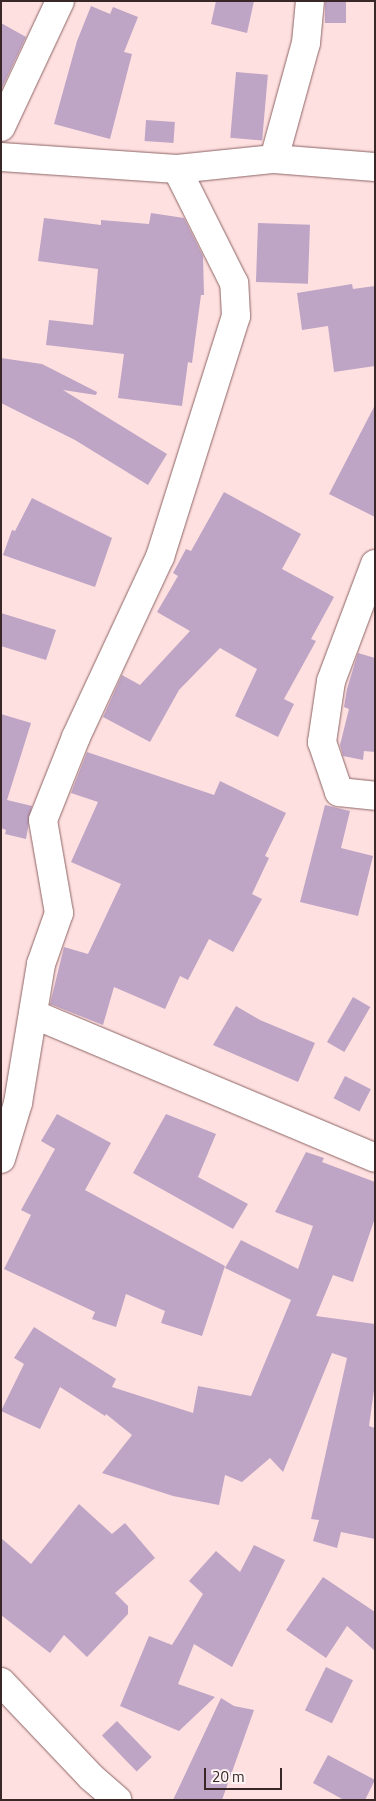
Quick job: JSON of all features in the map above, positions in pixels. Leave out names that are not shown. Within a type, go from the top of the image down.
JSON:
[{"type":"street","points":[[1,128],[60,1]]},
{"type":"street","points":[[274,159],[306,43],[310,1]]},
{"type":"street","points":[[1,157],[177,169],[274,159],[375,167]]},
{"type":"street","points":[[1,1159],[18,1103],[41,964],[59,912],[43,820],[76,737],[160,557],[236,316],[234,283],[177,169]]},
{"type":"street","points":[[375,564],[331,681],[322,742],[339,792],[375,796]]},
{"type":"street","points":[[33,1014],[375,1158]]},
{"type":"street","points":[[1,1682],[91,1777],[118,1800]]},
{"type":"building","points":[[216,1],[254,1],[247,33],[211,24]]},
{"type":"building","points":[[325,1],[346,1],[346,23],[325,23]]},
{"type":"building","points":[[91,6],[110,14],[113,7],[138,17],[124,52],[132,54],[110,139],[54,124],[77,41]]},
{"type":"building","points":[[1,23],[26,37],[1,90]]},
{"type":"building","points":[[236,72],[268,75],[262,141],[230,138]]},
{"type":"building","points":[[146,120],[175,122],[173,143],[145,141]]},
{"type":"building","points":[[151,213],[184,218],[203,256],[204,295],[201,295],[192,363],[188,362],[182,406],[118,398],[124,354],[46,345],[49,320],[93,325],[98,269],[38,261],[44,218],[101,225],[101,220],[149,224]]},
{"type":"building","points":[[258,223],[310,225],[308,284],[256,282]]},
{"type":"building","points":[[352,284],[353,289],[375,286],[375,366],[334,372],[328,326],[302,330],[297,293]]},
{"type":"building","points":[[1,358],[42,364],[97,392],[96,395],[63,390],[167,454],[148,485],[75,440],[1,403]]},
{"type":"building","points":[[375,405],[375,517],[329,494]]},
{"type":"building","points":[[224,492],[301,534],[282,569],[334,597],[311,639],[316,641],[284,699],[294,704],[278,737],[235,716],[257,669],[220,648],[179,690],[150,742],[103,717],[122,675],[140,685],[190,631],[157,612],[178,576],[173,573],[186,549],[191,551]]},
{"type":"building","points":[[32,498],[112,538],[95,587],[3,555],[12,530],[15,531]]},
{"type":"building","points":[[1,613],[56,630],[46,660],[1,646]]},
{"type":"building","points":[[358,653],[375,658],[375,752],[364,751],[363,760],[343,756],[340,745],[349,709],[344,707],[347,689]]},
{"type":"building","points":[[1,714],[31,723],[7,800],[32,806],[26,839],[5,834],[6,830],[1,828]]},
{"type":"building","points":[[87,752],[214,795],[220,781],[286,813],[265,856],[269,858],[252,894],[262,899],[233,952],[209,939],[188,980],[180,976],[165,1009],[114,987],[103,1025],[50,1004],[64,947],[88,954],[121,884],[71,862],[98,802],[71,793]]},
{"type":"building","points":[[325,805],[350,811],[341,848],[373,856],[358,916],[300,902]]},
{"type":"building","points":[[353,997],[370,1007],[344,1052],[327,1042]]},
{"type":"building","points":[[236,1006],[260,1020],[315,1043],[298,1082],[213,1045]]},
{"type":"building","points":[[345,1076],[371,1089],[359,1111],[334,1098]]},
{"type":"building","points":[[57,1114],[111,1143],[85,1190],[225,1266],[202,1336],[161,1323],[165,1311],[126,1294],[116,1327],[92,1319],[95,1312],[4,1269],[31,1215],[21,1210],[55,1149],[41,1141]]},
{"type":"building","points":[[166,1114],[216,1134],[198,1177],[248,1204],[233,1229],[133,1173]]},
{"type":"building","points":[[306,1152],[324,1158],[322,1162],[375,1182],[375,1218],[353,1282],[333,1275],[316,1316],[375,1324],[375,1383],[369,1426],[375,1428],[375,1539],[341,1532],[337,1548],[313,1541],[319,1520],[311,1519],[347,1358],[332,1353],[283,1472],[270,1458],[242,1482],[225,1475],[219,1505],[173,1496],[102,1473],[132,1435],[106,1414],[105,1416],[60,1387],[40,1429],[1,1411],[24,1364],[14,1358],[34,1327],[116,1379],[112,1387],[193,1413],[198,1386],[251,1396],[291,1300],[225,1268],[241,1240],[298,1269],[313,1226],[275,1212]]},
{"type":"building","points":[[79,1504],[112,1534],[125,1523],[155,1558],[115,1593],[128,1606],[128,1614],[87,1657],[64,1635],[50,1653],[1,1615],[1,1538],[31,1564]]},
{"type":"building","points":[[254,1545],[285,1560],[232,1667],[194,1644],[178,1684],[215,1697],[179,1731],[120,1706],[149,1636],[172,1645],[203,1594],[189,1581],[216,1551],[240,1572]]},
{"type":"building","points":[[323,1577],[375,1612],[375,1651],[347,1626],[326,1658],[286,1630]]},
{"type":"building","points":[[326,1667],[353,1680],[332,1723],[305,1710]]},
{"type":"building","points":[[221,1698],[234,1706],[254,1710],[222,1800],[173,1800]]},
{"type":"building","points":[[117,1721],[152,1757],[137,1772],[102,1736]]},
{"type":"building","points":[[328,1755],[375,1780],[365,1800],[344,1800],[313,1783]]}]
